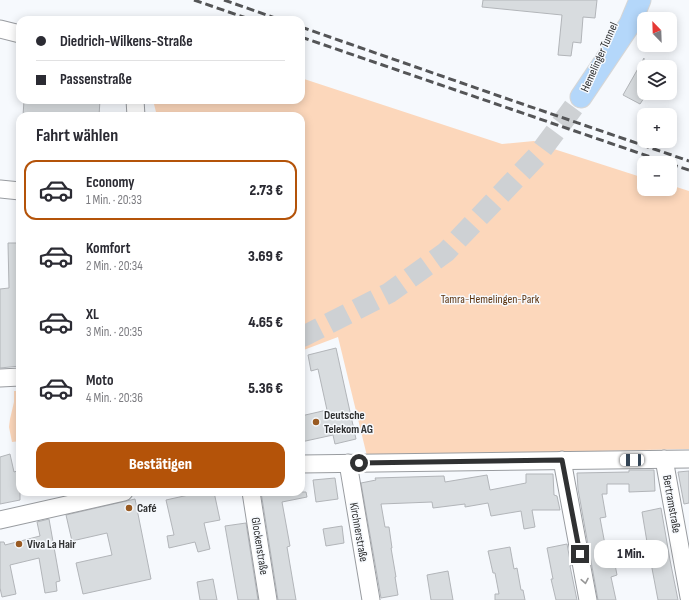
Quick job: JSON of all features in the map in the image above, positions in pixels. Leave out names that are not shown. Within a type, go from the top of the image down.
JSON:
[{"type":"main road","name":"Hemelinger Tunnel","points":[[625,0],[582,97],[630,24],[640,0]]},
{"type":"street","points":[[0,29],[16,33]]},
{"type":"street","points":[[0,189],[16,191]]},
{"type":"street","points":[[0,378],[16,377]]},
{"type":"street","name":"Bertramstraße","points":[[664,459],[689,597]]},
{"type":"street","points":[[305,464],[689,459]]},
{"type":"street","points":[[562,460],[588,600]]},
{"type":"street","name":"Kirchnerstraße","points":[[348,463],[370,600]]},
{"type":"street","points":[[0,520],[106,496]]},
{"type":"street","name":"Glockenstraße","points":[[252,496],[268,600]]},
{"type":"green space","name":"Tamra-Hemelingen-Park","points":[[305,79],[502,144],[534,141],[637,176],[637,196],[677,196],[677,187],[689,191],[689,449],[367,456],[338,337],[305,349],[305,112],[156,112],[154,104],[305,104]]},
{"type":"green space","points":[[14,391],[16,391],[16,442],[12,442],[9,427],[14,402]]},
{"type":"building","points":[[483,0],[597,0],[595,18],[583,17],[581,43],[573,42],[571,56],[558,55],[562,15],[482,7]]},
{"type":"building","points":[[637,70],[637,100],[643,100],[640,104],[623,95]]},
{"type":"building","points":[[24,104],[100,104],[99,112],[23,112]]},
{"type":"building","points":[[8,243],[16,243],[16,366],[0,368],[0,289],[9,288]]},
{"type":"building","points":[[336,348],[356,439],[335,444],[333,435],[305,441],[305,415],[327,410],[318,369],[311,371],[308,355]]},
{"type":"building","points":[[10,454],[14,472],[16,471],[16,496],[20,496],[20,500],[0,504],[0,457]]},
{"type":"building","points":[[629,470],[654,470],[655,491],[629,492],[629,484],[607,484],[607,494],[602,494],[606,517],[600,518],[607,555],[613,554],[617,575],[611,577],[616,600],[598,600],[578,489],[577,473],[629,472]]},
{"type":"building","points":[[689,471],[689,503],[684,504],[678,472]]},
{"type":"building","points":[[526,474],[553,474],[554,495],[557,496],[560,510],[532,510],[535,527],[524,529],[521,511],[491,516],[488,503],[465,507],[465,504],[433,508],[432,502],[381,504],[385,527],[389,527],[398,595],[381,598],[361,483],[376,480],[375,478],[444,476],[445,482],[487,475],[490,490],[526,483]]},
{"type":"building","points":[[335,478],[338,499],[316,502],[313,480]]},
{"type":"building","points":[[306,492],[307,497],[282,502],[290,546],[287,547],[296,600],[278,600],[262,496],[305,496]]},
{"type":"building","points":[[184,496],[215,496],[220,520],[204,523],[210,549],[198,552],[195,542],[169,548],[167,536],[174,535],[166,500]]},
{"type":"building","points":[[135,499],[151,579],[83,594],[76,563],[112,555],[107,533],[72,541],[66,515]]},
{"type":"building","points":[[661,508],[678,600],[658,600],[647,542],[642,512]]},
{"type":"building","points":[[49,519],[60,581],[56,582],[57,591],[45,593],[39,558],[10,565],[16,594],[2,597],[0,588],[0,542],[4,542],[5,545],[40,536],[37,522]]},
{"type":"building","points":[[246,523],[258,600],[238,600],[225,526]]},
{"type":"building","points":[[342,526],[344,543],[326,546],[323,529]]},
{"type":"building","points":[[567,544],[577,600],[556,600],[551,579],[553,579],[547,548]]},
{"type":"building","points":[[510,547],[514,569],[517,568],[521,590],[523,590],[525,600],[495,600],[495,594],[499,594],[495,573],[493,573],[488,551]]},
{"type":"building","points":[[448,571],[453,600],[431,600],[427,575]]},
{"type":"building","points":[[213,579],[217,600],[200,600],[197,582]]},
{"type":"tunnel","points":[[305,335],[389,293],[446,252],[538,155],[581,97]]},
{"type":"railway","points":[[194,0],[240,16]]},
{"type":"railway","points":[[224,0],[270,16]]},
{"type":"railway","points":[[305,28],[689,161]]},
{"type":"railway","points":[[305,38],[648,156]]},
{"type":"railway","points":[[677,166],[689,170]]},
{"type":"place","name":"Deutsche Telekom AG","points":[[316,422]]},
{"type":"place","name":"Café","points":[[129,508]]},
{"type":"place","name":"Viva La Hair","points":[[19,544]]},
{"type":"route","points":[[359,463],[562,460],[580,554]]}]
